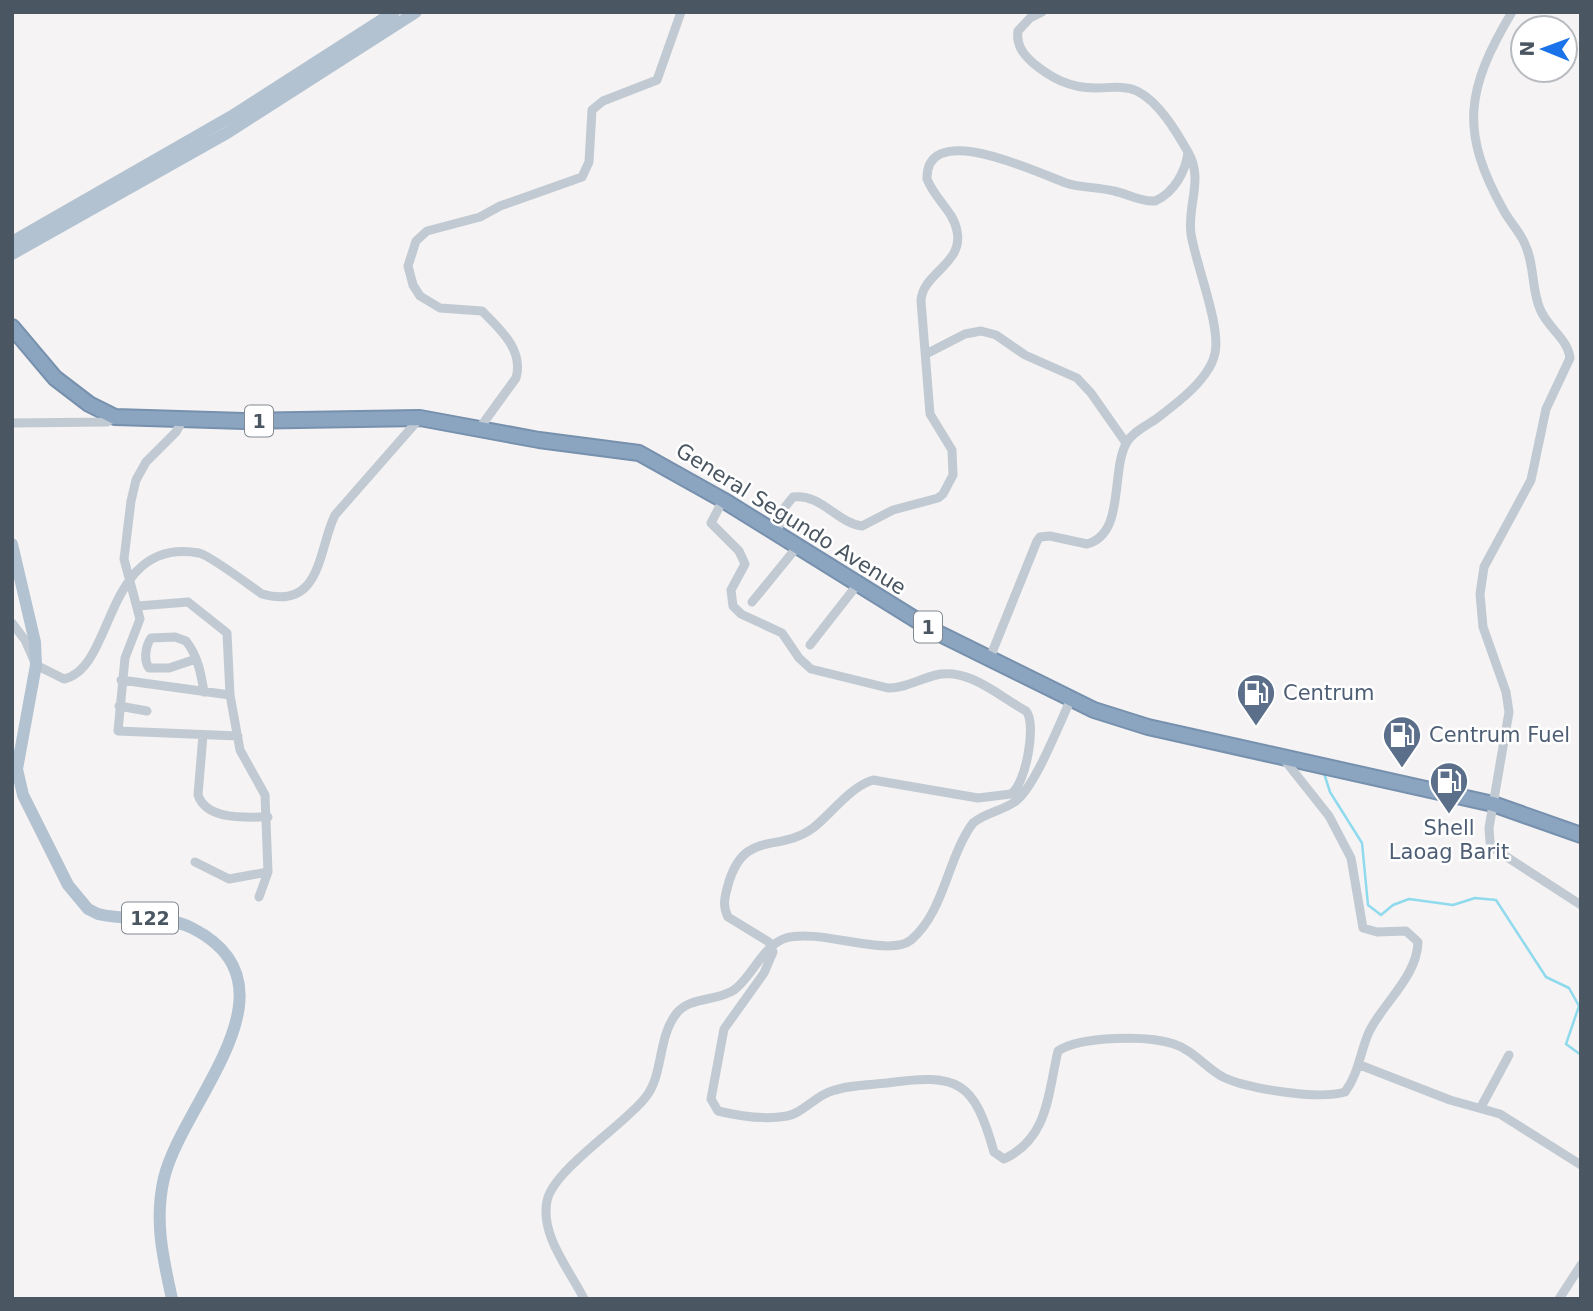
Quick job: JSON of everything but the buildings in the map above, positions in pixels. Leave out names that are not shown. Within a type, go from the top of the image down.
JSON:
[{"type":"highway","name":"1","points":[[12,327],[55,378],[89,404],[115,417],[182,421],[420,418],[479,429]]},
{"type":"highway","name":"General Segundo Avenue","points":[[479,429],[639,453],[723,500],[857,585],[989,660],[1122,720],[1306,764],[1493,804],[1581,835]]},
{"type":"main road","points":[[12,242],[232,116],[394,12]]},
{"type":"main road","points":[[12,254],[227,133],[416,12]]},
{"type":"main road","name":"122","points":[[12,544],[35,642],[36,665],[17,769],[23,795],[68,885],[88,909],[98,914],[167,919],[193,929],[212,941],[226,956],[237,976],[240,1014],[233,1037],[172,1152],[164,1180],[159,1229],[172,1299]]},
{"type":"street","points":[[479,429],[516,378],[518,369],[515,352],[503,332],[482,311],[440,308],[420,296],[410,274],[411,249],[427,231],[480,217],[500,206],[582,177],[589,162],[592,110],[610,98],[657,80],[681,12]]},
{"type":"street","points":[[989,660],[1040,537],[1050,536],[1087,544],[1094,542],[1107,525],[1116,501],[1116,473],[1126,443],[1206,373],[1216,351],[1191,231],[1196,178],[1188,152],[1158,109],[1140,93],[1122,87],[1085,88],[1067,84],[1028,59],[1020,48],[1018,31],[1030,18],[1042,12]]},
{"type":"street","points":[[1512,12],[1477,81],[1472,117],[1475,142],[1486,175],[1525,244],[1533,265],[1538,306],[1544,320],[1569,349],[1570,358],[1546,409],[1531,480],[1484,568],[1481,581],[1483,627],[1509,702],[1508,726],[1489,828],[1490,842],[1496,850],[1581,905]]},
{"type":"street","points":[[776,534],[785,508],[793,497],[811,499],[847,522],[862,526],[893,510],[943,494],[953,475],[954,461],[948,441],[930,414],[928,353],[921,301],[923,288],[948,263],[958,235],[949,213],[928,183],[927,171],[936,157],[948,150],[964,150],[1002,159],[1071,184],[1155,201],[1170,192],[1185,165],[1188,152]]},
{"type":"street","points":[[928,353],[965,334],[981,331],[996,335],[1025,355],[1077,378],[1091,393],[1126,443]]},
{"type":"street","points":[[12,423],[107,422],[115,417]]},
{"type":"street","points":[[12,623],[25,640],[36,665],[52,676],[64,679],[75,675],[88,663],[111,611],[129,580],[140,568],[167,555],[199,553],[262,594],[281,596],[298,592],[312,581],[319,571],[327,530],[335,515],[420,418]]},
{"type":"street","points":[[182,421],[176,432],[151,453],[136,480],[124,551],[140,624],[125,658],[118,732],[238,736]]},
{"type":"street","points":[[723,500],[711,523],[738,551],[745,564],[731,590],[733,606],[746,617],[782,633],[805,665],[819,672],[888,688],[898,688],[936,675],[963,675],[1026,711],[1031,721],[1025,776],[1011,794],[978,798],[873,780],[860,785],[808,831],[750,850],[739,857],[728,887],[725,911],[728,917],[773,947]]},
{"type":"street","points":[[752,602],[797,547]]},
{"type":"street","points":[[810,645],[857,585]]},
{"type":"street","points":[[138,606],[188,602],[224,628],[229,642],[230,695],[238,736],[243,756],[264,789],[268,817],[268,872],[259,897]]},
{"type":"street","points":[[196,659],[169,668],[153,669],[146,663],[148,643],[156,636],[181,639],[189,645],[196,659],[204,692]]},
{"type":"street","points":[[121,680],[230,695]]},
{"type":"street","points":[[584,1299],[562,1263],[548,1220],[550,1193],[585,1154],[647,1097],[656,1076],[661,1046],[676,1013],[695,1002],[734,989],[782,939],[845,939],[886,947],[910,941],[928,917],[973,823],[983,815],[1011,804],[1030,785],[1071,699]]},
{"type":"street","points":[[119,706],[147,711]]},
{"type":"street","points":[[203,735],[198,795],[201,801],[226,816],[268,817]]},
{"type":"street","points":[[773,947],[772,958],[764,973],[724,1029],[711,1099],[713,1107],[721,1112],[749,1116],[788,1116],[831,1091],[905,1080],[940,1079],[960,1085],[968,1093],[982,1114],[994,1152],[1004,1159],[1037,1130],[1049,1104],[1058,1051],[1073,1044],[1117,1040],[1163,1041],[1184,1048],[1230,1079],[1280,1090],[1329,1095],[1345,1092],[1360,1065],[1368,1035],[1408,973],[1418,942],[1406,931],[1377,932],[1363,928],[1351,858],[1329,816],[1283,758]]},
{"type":"street","points":[[195,862],[229,878],[268,872]]},
{"type":"street","points":[[1481,1107],[1509,1055]]},
{"type":"street","points":[[1360,1065],[1450,1100],[1500,1114],[1581,1166]]},
{"type":"street","points":[[1559,1299],[1581,1265]]},
{"type":"waterway","points":[[1323,770],[1330,792],[1362,843],[1368,905],[1381,915],[1393,905],[1409,899],[1453,905],[1475,898],[1496,900],[1546,977],[1569,988],[1579,1006],[1566,1044],[1581,1055]]},
{"type":"place","name":"Centrum","points":[[1256,727]]},
{"type":"place","name":"Centrum Fuel","points":[[1402,769]]},
{"type":"place","name":"Shell Laoag Barit","points":[[1449,815]]}]
